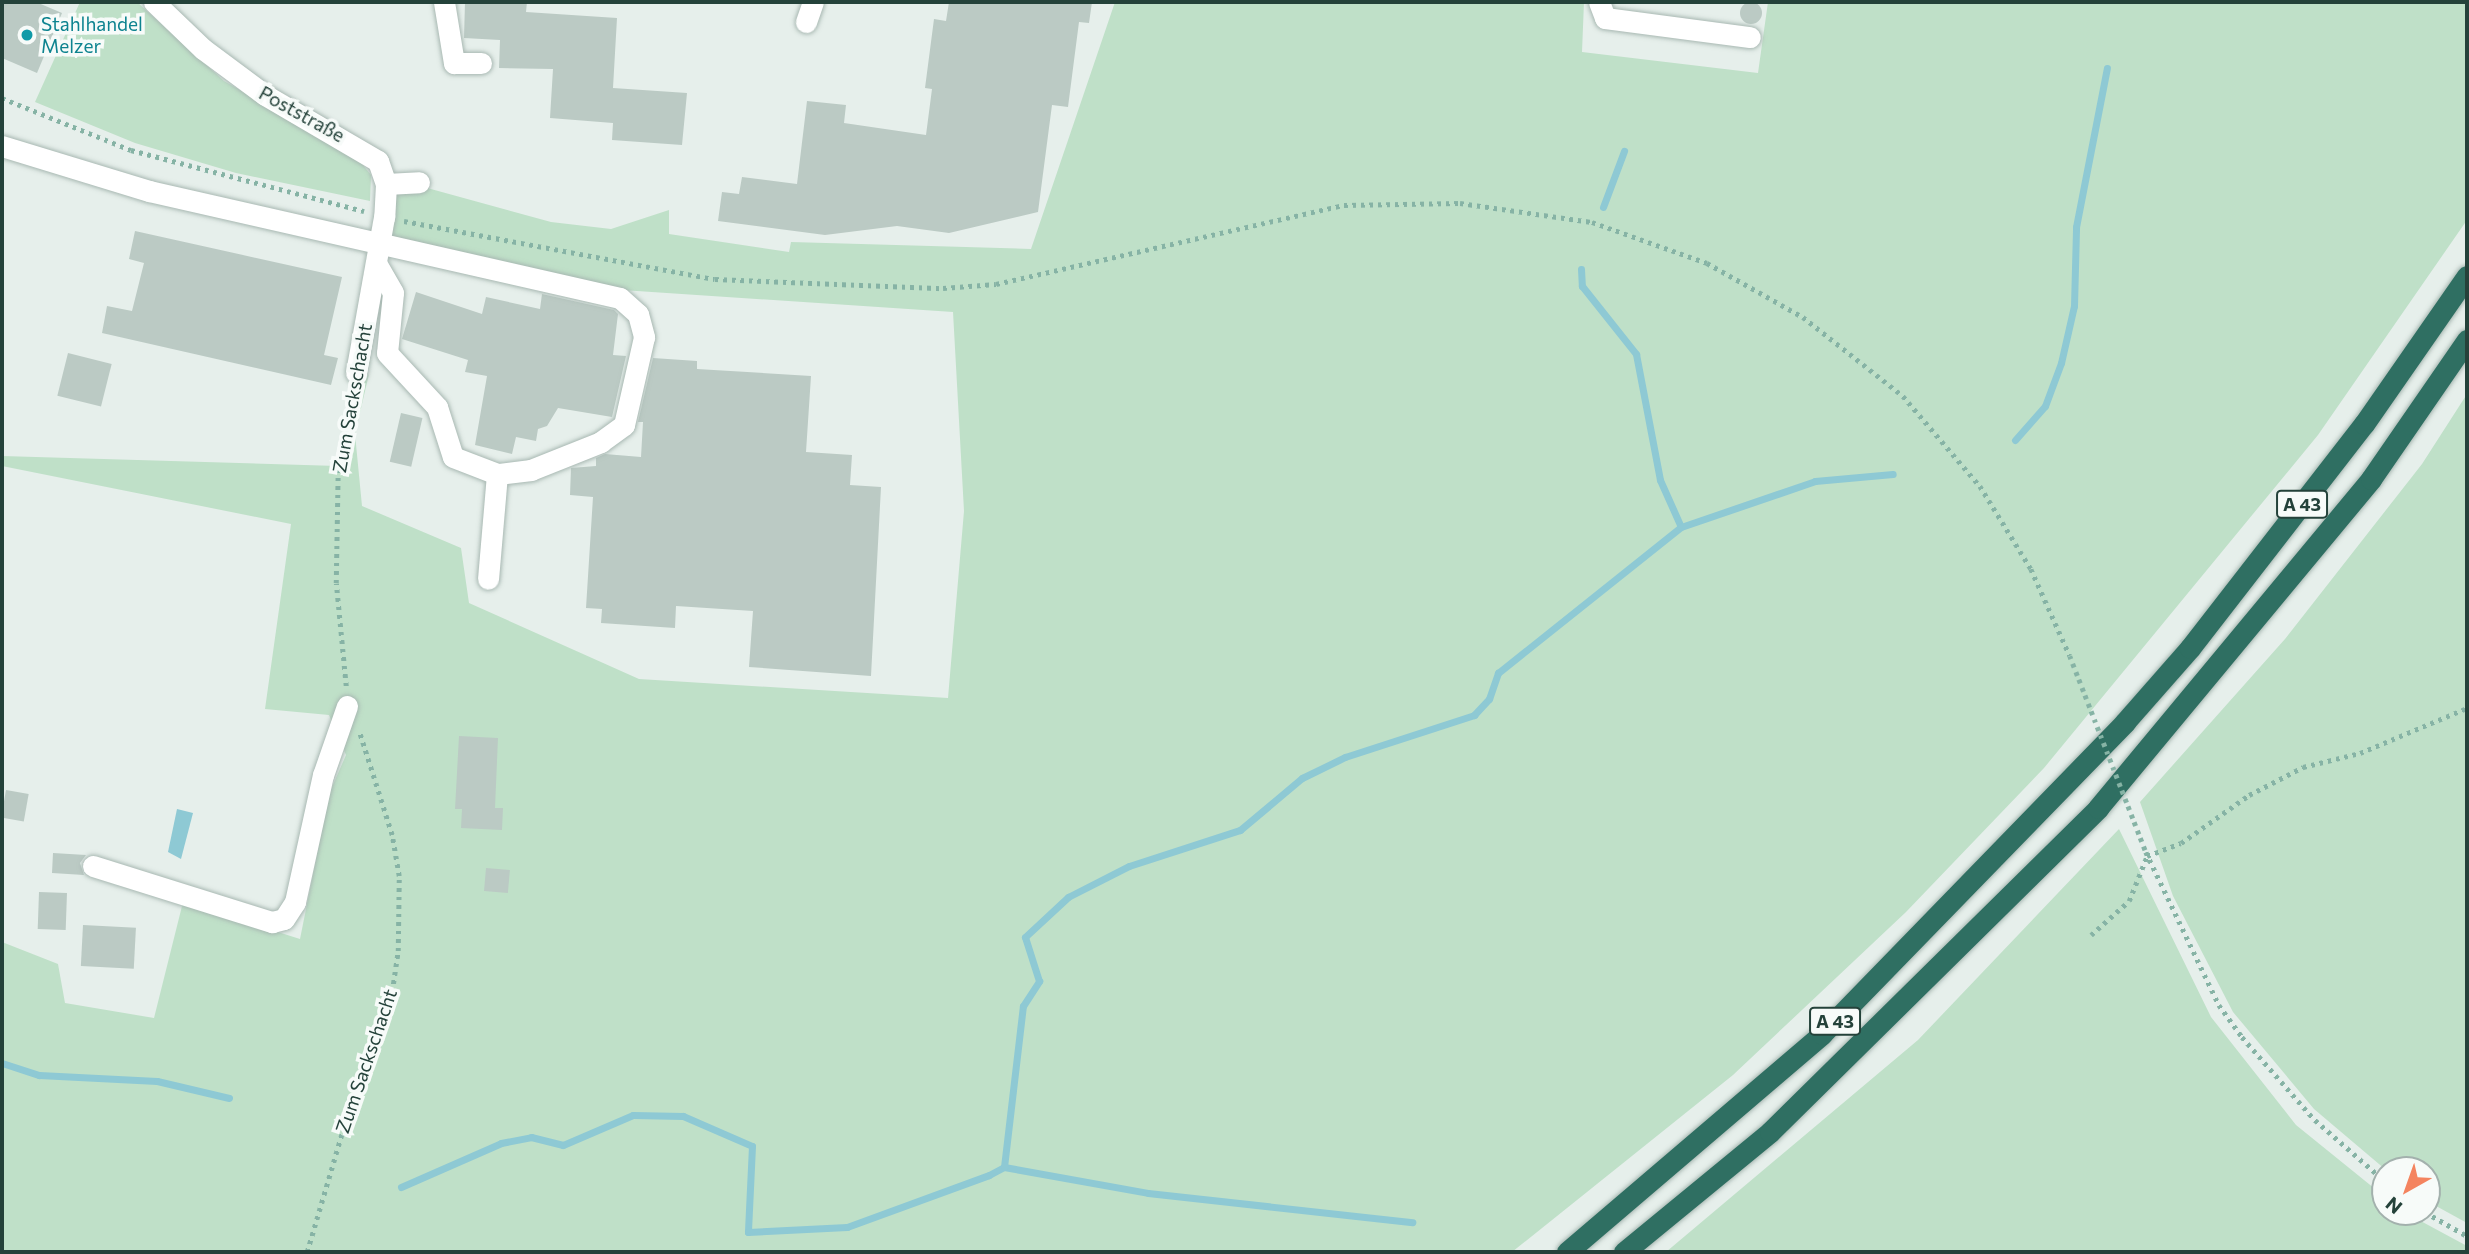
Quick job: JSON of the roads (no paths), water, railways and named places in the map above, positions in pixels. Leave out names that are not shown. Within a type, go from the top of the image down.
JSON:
[{"type":"highway","name":"A 43","points":[[1567,1252],[1822,1034],[2125,723],[2190,648],[2364,424],[2467,276]]},
{"type":"highway","name":"A 43","points":[[1624,1252],[1770,1132],[2098,808],[2371,479],[2467,340]]},
{"type":"street","name":"Poststraße","points":[[154,2],[203,49],[265,95],[378,161],[386,184]]},
{"type":"street","points":[[444,2],[454,63],[481,63]]},
{"type":"street","points":[[1599,2],[1605,18],[1750,37]]},
{"type":"street","points":[[2,146],[149,191],[377,255],[620,298],[638,314],[644,337],[624,425],[601,442],[531,470],[496,474],[453,457],[437,407],[387,353],[393,293],[377,255],[384,217],[386,184],[419,182]]},
{"type":"street","name":"Zum Sackschacht","points":[[356,372],[377,255]]},
{"type":"street","points":[[488,579],[496,474]]},
{"type":"street","points":[[93,866],[272,922],[284,919],[295,902],[323,775],[348,706]]},
{"type":"water","points":[[177,809],[193,813],[181,859],[168,852]]},
{"type":"waterway","points":[[2015,440],[2045,406],[2061,363],[2074,306],[2076,227],[2107,68]]},
{"type":"waterway","points":[[1603,207],[1624,151]]},
{"type":"waterway","points":[[1581,269],[1582,286],[1636,354],[1660,480],[1681,527]]},
{"type":"waterway","points":[[401,1187],[501,1143],[531,1137],[563,1145],[633,1115],[683,1116],[752,1146],[748,1232],[847,1227],[989,1175],[1004,1167],[1023,1006],[1039,981],[1025,937],[1068,897],[1129,866],[1240,830],[1302,778],[1345,757],[1474,715],[1489,699],[1498,673],[1681,527],[1815,481],[1893,474]]},
{"type":"waterway","points":[[2,1063],[39,1075],[157,1081],[229,1098]]},
{"type":"waterway","points":[[1004,1167],[1148,1193],[1412,1222]]},
{"type":"place","name":"Stahlhandel Melzer","points":[[27,35]]}]
